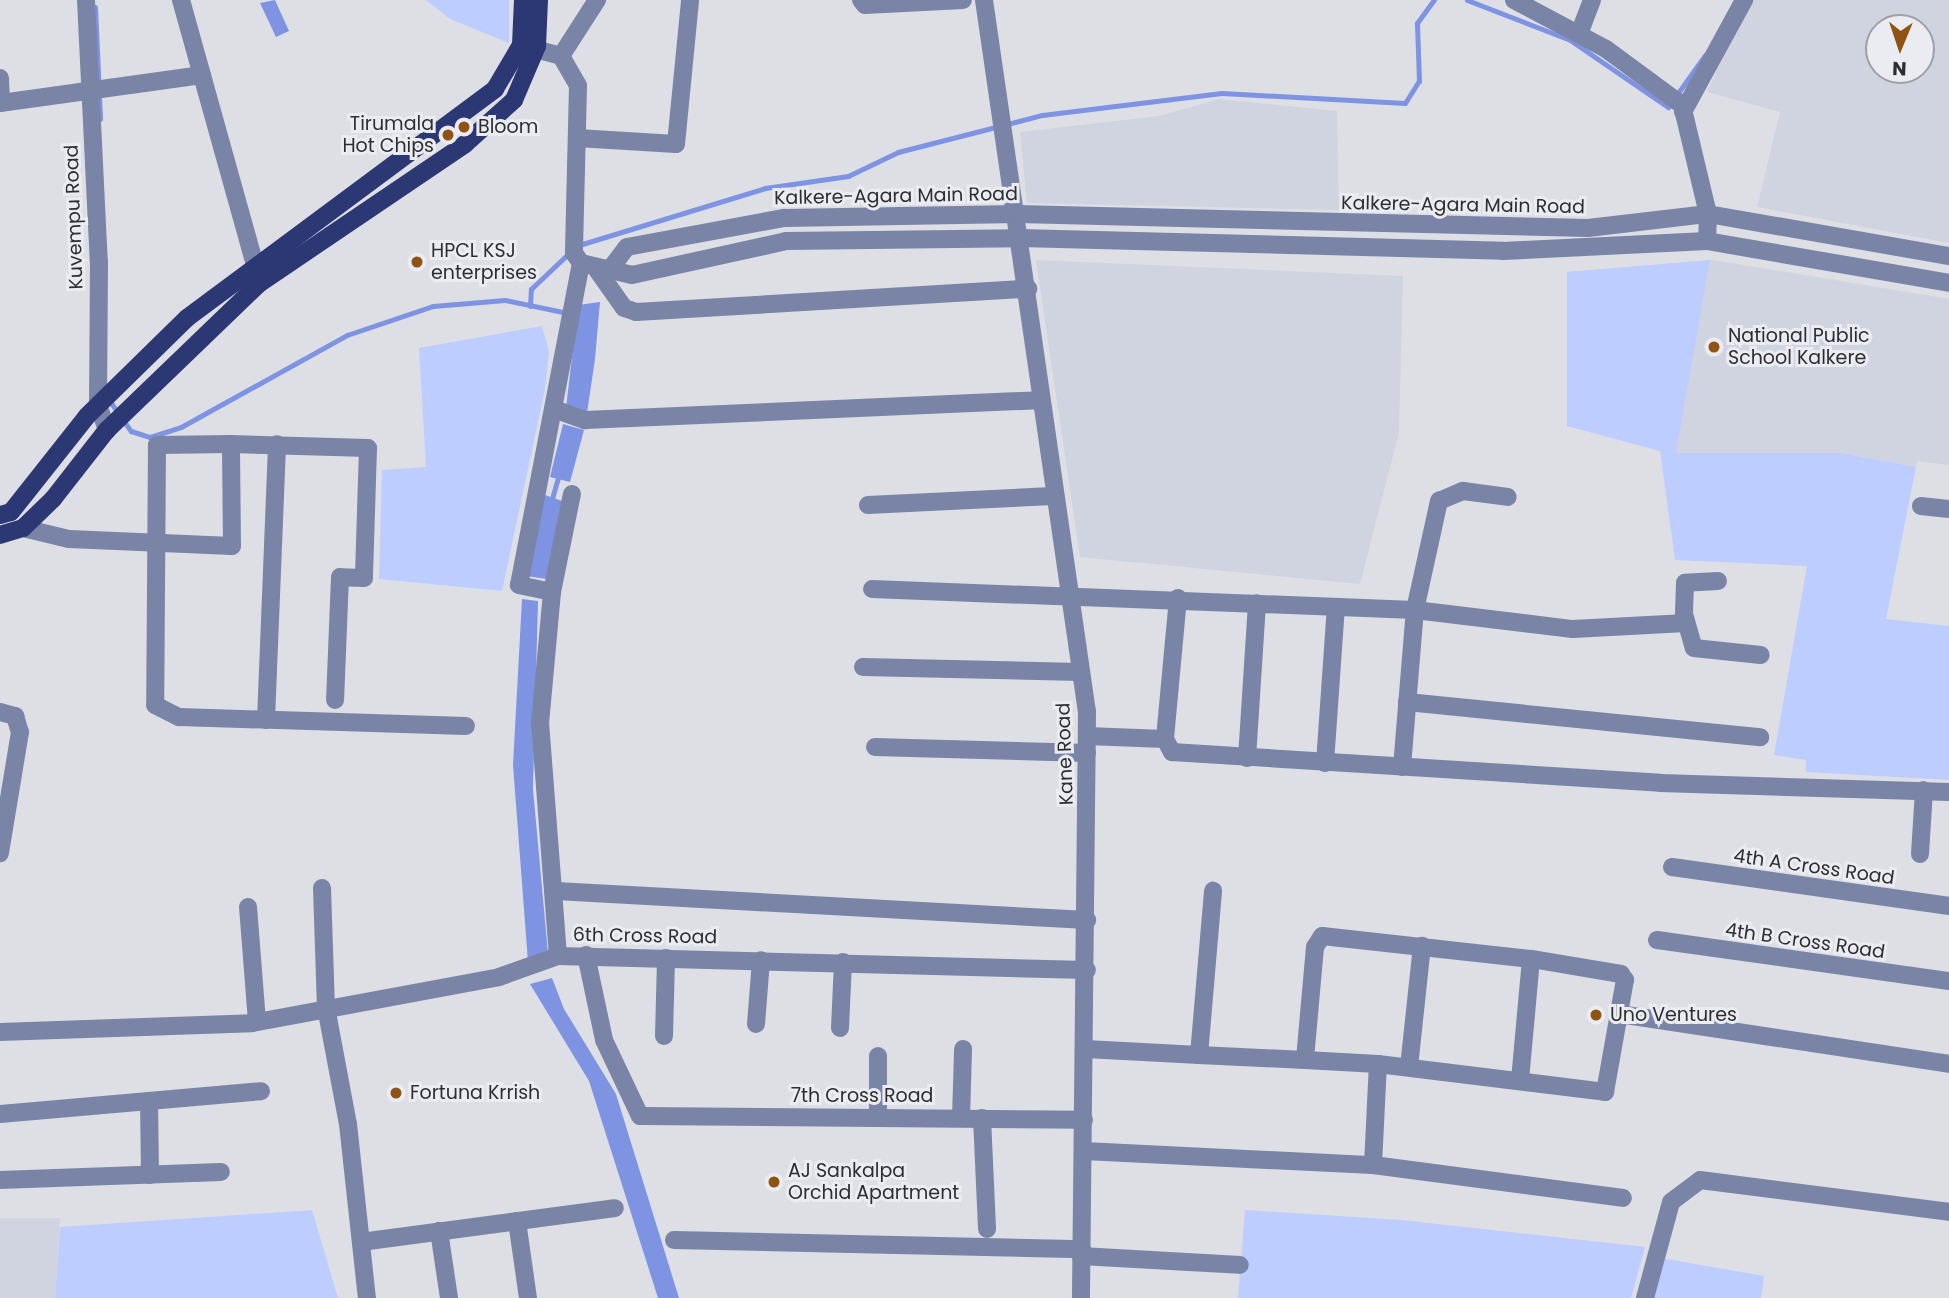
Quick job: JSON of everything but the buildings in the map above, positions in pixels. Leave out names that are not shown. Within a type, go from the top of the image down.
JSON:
[{"type":"main road","points":[[0,515],[38,480],[115,389],[254,265],[448,129],[495,89],[529,46],[523,0]]},
{"type":"main road","points":[[0,535],[23,528],[56,495],[110,427],[260,283],[465,144],[514,100],[539,0]]},
{"type":"main road","points":[[38,480],[56,495]]},
{"type":"street","name":"Kuvempu Road","points":[[86,0],[99,405],[110,427]]},
{"type":"street","points":[[181,0],[260,283]]},
{"type":"street","points":[[561,56],[597,0]]},
{"type":"street","points":[[577,138],[676,144],[690,0]]},
{"type":"street","points":[[861,0],[964,0]]},
{"type":"street","name":"Kane Road","points":[[984,0],[1018,214],[1039,400],[1080,672],[1087,744],[1087,970],[1081,1298]]},
{"type":"street","points":[[1514,0],[1579,34],[1679,104],[1708,214],[1707,240]]},
{"type":"street","points":[[1579,34],[1592,0]]},
{"type":"street","points":[[1679,104],[1744,0]]},
{"type":"street","points":[[529,46],[561,56],[578,86],[577,138],[587,259],[561,412],[519,585],[552,592]]},
{"type":"street","points":[[0,78],[1,103],[202,75]]},
{"type":"street","name":"Kalkere-Agara Main Road","points":[[587,259],[627,247],[784,218],[1018,214],[1588,228],[1708,214],[1949,256]]},
{"type":"street","points":[[587,259],[632,275],[786,241],[1020,238],[1503,251],[1707,240],[1949,283]]},
{"type":"street","points":[[587,259],[624,308],[636,312],[1028,289]]},
{"type":"street","points":[[561,412],[585,420],[1039,400]]},
{"type":"street","points":[[23,528],[69,538],[232,546],[231,444]]},
{"type":"street","points":[[266,720],[277,444]]},
{"type":"street","points":[[335,700],[340,577],[364,578],[368,448],[277,444],[157,445],[155,705],[179,717],[466,726]]},
{"type":"street","points":[[1402,767],[1415,610],[1439,501],[1463,491],[1508,497]]},
{"type":"street","points":[[552,958],[556,891],[545,842],[540,724],[552,592],[572,494]]},
{"type":"street","points":[[868,505],[1052,496]]},
{"type":"street","points":[[1921,506],[1949,509]]},
{"type":"street","points":[[1718,581],[1685,583],[1686,623],[1694,648],[1761,655]]},
{"type":"street","points":[[872,589],[1067,593],[1415,610],[1573,629],[1686,623]]},
{"type":"street","points":[[1178,598],[1165,739],[1172,752],[1402,767],[1949,792]]},
{"type":"street","points":[[1247,758],[1257,603]]},
{"type":"street","points":[[1325,763],[1336,607]]},
{"type":"street","points":[[863,667],[1080,672]]},
{"type":"street","points":[[1407,702],[1760,737]]},
{"type":"street","points":[[0,712],[15,716],[20,732],[1,853]]},
{"type":"street","points":[[875,747],[1087,744],[1165,739]]},
{"type":"street","points":[[1920,854],[1924,790]]},
{"type":"street","name":"4th A Cross Road","points":[[1672,867],[1949,906]]},
{"type":"street","points":[[322,888],[326,1007],[367,1298]]},
{"type":"street","points":[[556,891],[1087,920]]},
{"type":"street","points":[[1199,1055],[1213,891]]},
{"type":"street","points":[[248,907],[257,1022]]},
{"type":"street","points":[[1086,1049],[1378,1064],[1520,1080],[1605,1093],[1625,980],[1621,974],[1531,959],[1338,936],[1317,941],[1306,1060]]},
{"type":"street","name":"4th B Cross Road","points":[[1657,940],[1949,981]]},
{"type":"street","points":[[1409,1067],[1422,946]]},
{"type":"street","name":"6th Cross Road","points":[[0,1032],[257,1022],[526,967],[552,958],[586,955],[1087,970]]},
{"type":"street","name":"7th Cross Road","points":[[586,955],[597,1019],[640,1116],[877,1116],[1084,1120]]},
{"type":"street","points":[[664,1036],[666,958]]},
{"type":"street","points":[[1520,1080],[1531,959]]},
{"type":"street","points":[[756,1024],[761,960]]},
{"type":"street","points":[[840,1028],[843,962]]},
{"type":"street","points":[[1626,1015],[1949,1064]]},
{"type":"street","points":[[961,1118],[963,1049]]},
{"type":"street","points":[[877,1116],[878,1056]]},
{"type":"street","points":[[1373,1165],[1378,1064]]},
{"type":"street","points":[[0,1114],[261,1091]]},
{"type":"street","points":[[149,1101],[150,1175]]},
{"type":"street","points":[[982,1118],[987,1229]]},
{"type":"street","points":[[1084,1151],[1373,1165],[1623,1198]]},
{"type":"street","points":[[0,1180],[220,1172]]},
{"type":"street","points":[[1645,1298],[1671,1202],[1700,1180],[1949,1212]]},
{"type":"street","points":[[360,1242],[615,1208]]},
{"type":"street","points":[[517,1221],[528,1298]]},
{"type":"street","points":[[439,1231],[449,1298]]},
{"type":"street","points":[[674,1240],[1082,1252],[1240,1265]]},
{"type":"shaded area","points":[[275,0],[289,31],[276,37],[260,3]]},
{"type":"shaded area","points":[[426,0],[509,0],[509,43],[450,19]]},
{"type":"shaded area","points":[[1749,0],[1949,0],[1949,243],[1757,207],[1780,112],[1707,92]]},
{"type":"shaded area","points":[[1219,99],[1337,111],[1339,210],[1027,203],[1020,132],[1159,116]]},
{"type":"shaded area","points":[[1036,260],[1403,276],[1399,432],[1360,584],[1080,557]]},
{"type":"shaded area","points":[[1710,260],[1676,453],[1842,453],[1916,467],[1886,619],[1949,626],[1949,780],[1806,772],[1806,760],[1774,755],[1807,566],[1675,560],[1660,451],[1567,426],[1567,272]]},
{"type":"shaded area","name":"National Public School Kalkere","points":[[1714,260],[1949,299],[1949,465],[1917,461],[1916,467],[1842,453],[1676,454],[1567,426],[1567,272]]},
{"type":"shaded area","points":[[600,302],[587,413],[566,408],[578,305]]},
{"type":"shaded area","points":[[542,326],[549,352],[545,389],[502,591],[379,579],[382,470],[426,467],[419,348]]},
{"type":"shaded area","points":[[563,424],[584,430],[570,482],[550,477]]},
{"type":"shaded area","points":[[545,495],[565,502],[547,579],[526,576]]},
{"type":"shaded area","points":[[522,599],[538,601],[533,789],[548,953],[528,962],[513,765]]},
{"type":"shaded area","points":[[552,978],[564,1009],[616,1094],[679,1298],[658,1298],[589,1081],[530,984]]},
{"type":"shaded area","points":[[312,1210],[338,1298],[55,1298],[60,1227]]},
{"type":"shaded area","points":[[1245,1210],[1401,1220],[1645,1247],[1631,1298],[1238,1298]]},
{"type":"shaded area","points":[[0,1218],[60,1218],[55,1298],[0,1298]]},
{"type":"shaded area","points":[[1661,1258],[1764,1276],[1761,1298],[1650,1298]]},
{"type":"waterway","points":[[579,245],[765,188],[848,176],[898,152],[1042,115],[1222,93],[1405,103],[1419,81],[1417,23],[1434,0]]},
{"type":"waterway","points":[[1467,0],[1570,40],[1668,107],[1705,55]]},
{"type":"waterway","points":[[95,7],[100,119]]},
{"type":"waterway","points":[[530,306],[531,289],[571,251]]},
{"type":"waterway","points":[[109,400],[131,431],[150,437],[181,427],[347,335],[433,306],[505,300],[568,313]]},
{"type":"waterway","points":[[551,502],[559,474]]},
{"type":"place","name":"Bloom","points":[[464,127]]},
{"type":"place","name":"Tirumala Hot Chips","points":[[448,135]]},
{"type":"place","name":"HPCL KSJ enterprises","points":[[417,262]]},
{"type":"place","name":"National Public School Kalkere","points":[[1714,347]]},
{"type":"place","name":"Uno Ventures","points":[[1596,1015]]},
{"type":"place","name":"Fortuna Krrish","points":[[396,1093]]},
{"type":"place","name":"AJ Sankalpa Orchid Apartment","points":[[774,1182]]}]
